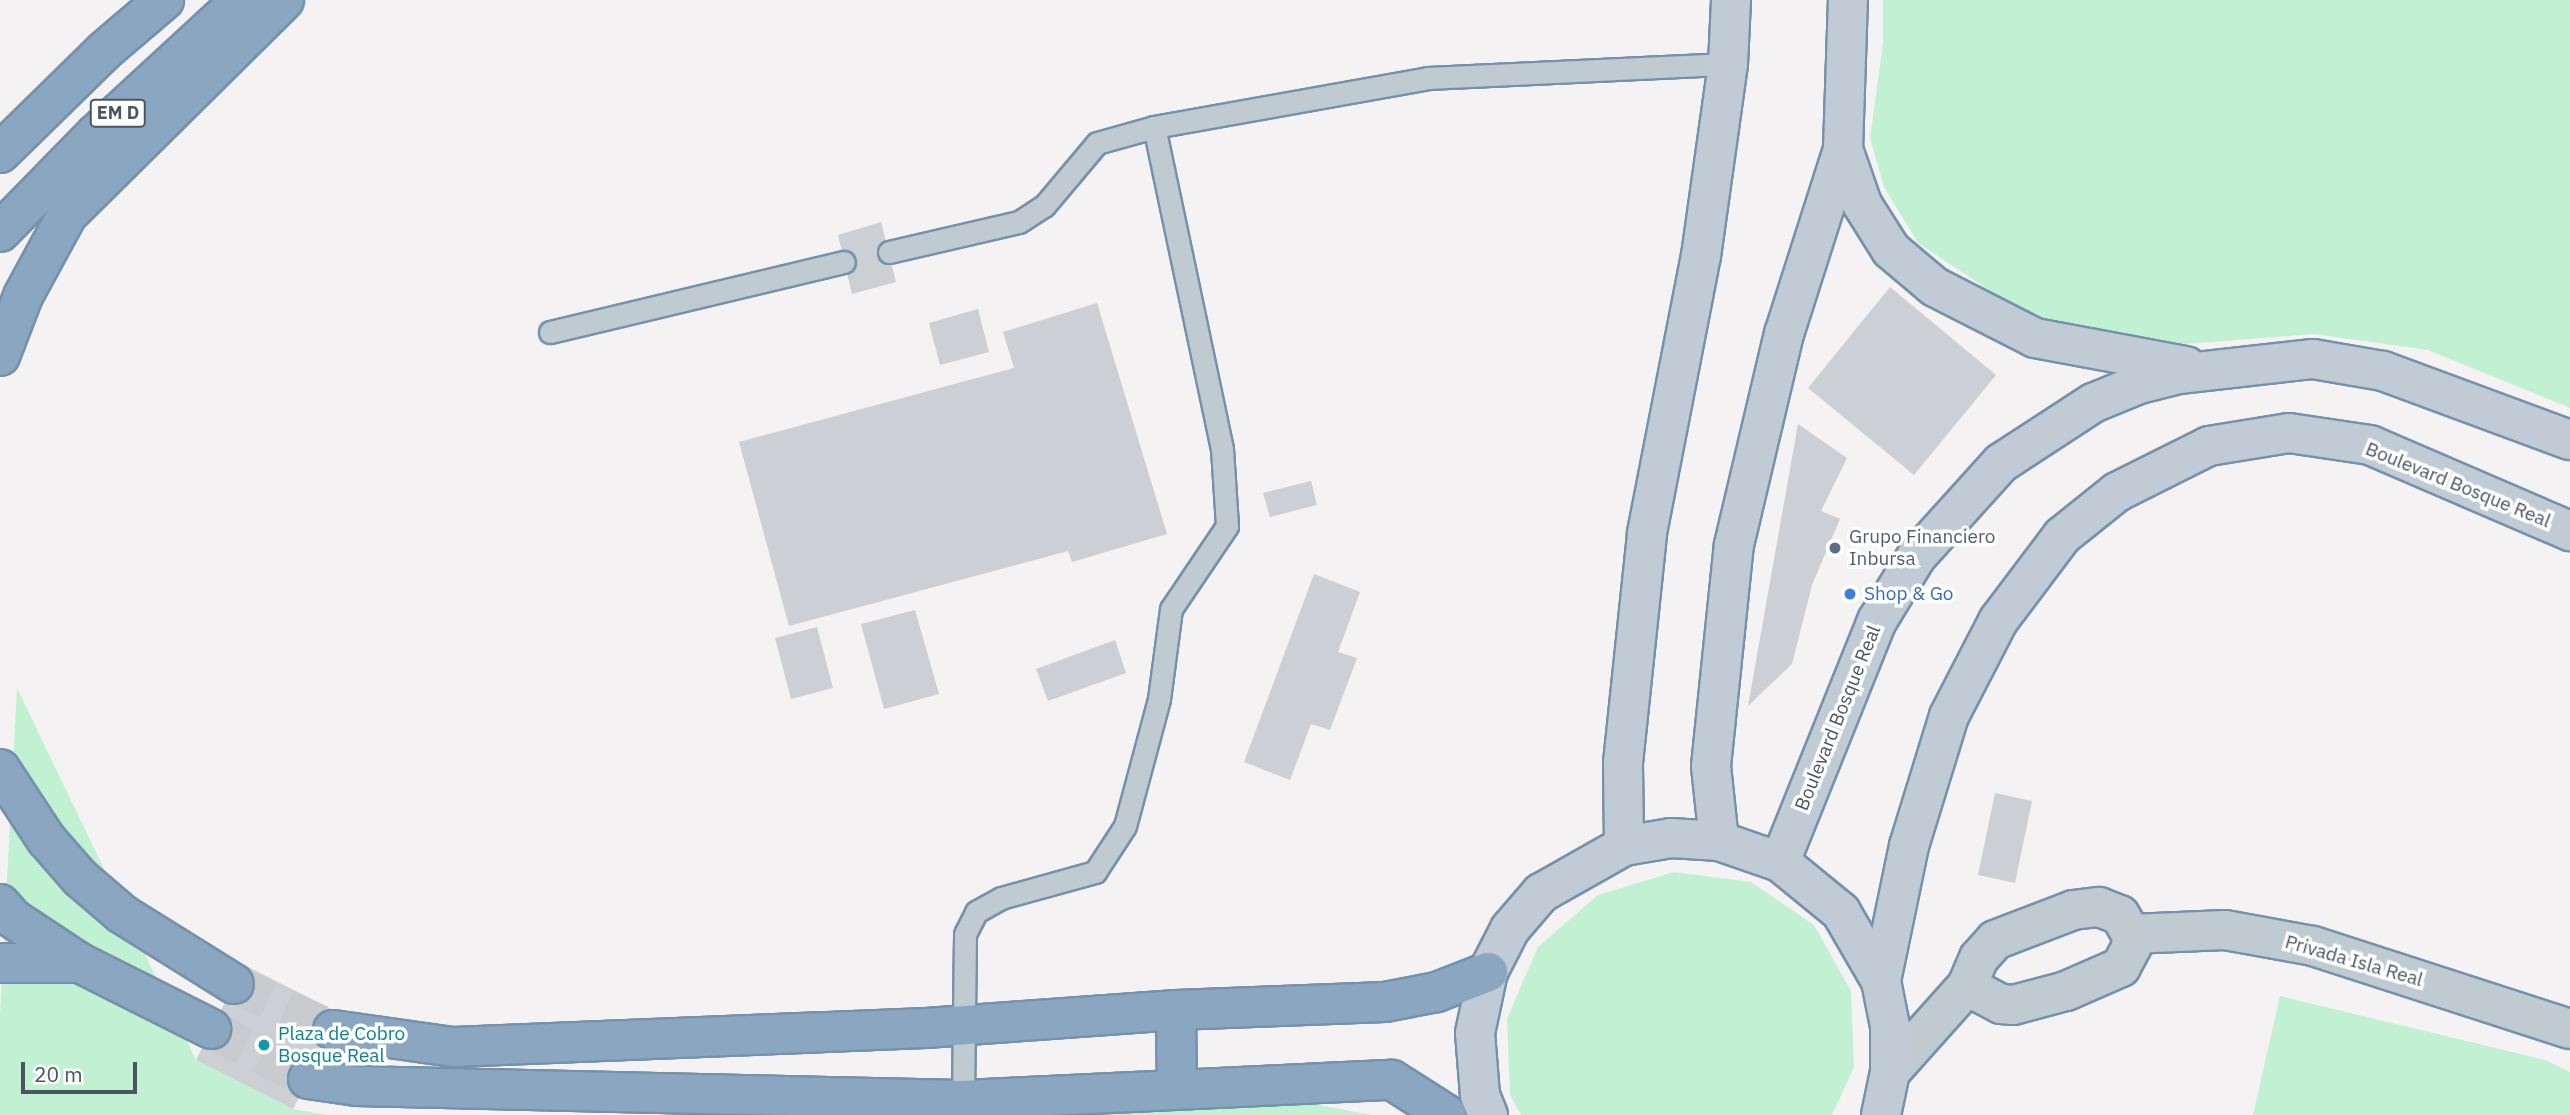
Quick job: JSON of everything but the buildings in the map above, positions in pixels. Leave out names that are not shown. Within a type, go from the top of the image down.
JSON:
[{"type":"highway","points":[[104,51],[137,0]]},
{"type":"highway","name":"EM D","points":[[0,153],[104,51],[164,0]]},
{"type":"highway","name":"EM D","points":[[0,232],[96,134],[241,0]]},
{"type":"highway","points":[[0,356],[23,296],[68,215],[284,0]]},
{"type":"highway","points":[[0,769],[46,839],[80,878],[122,914],[234,984]]},
{"type":"highway","points":[[0,904],[12,918],[80,963],[211,1029]]},
{"type":"highway","points":[[0,963],[80,963]]},
{"type":"highway","points":[[333,1030],[453,1047],[964,1026],[1176,1010],[1385,1002],[1437,992],[1488,972]]},
{"type":"highway","points":[[1176,1010],[1177,1089]]},
{"type":"highway","points":[[453,1047],[457,1088]]},
{"type":"highway","points":[[308,1079],[356,1086],[963,1100],[1392,1080],[1447,1115]]},
{"type":"main road","points":[[1624,846],[1623,763],[1647,533],[1701,256],[1728,64],[1731,0]]},
{"type":"main road","points":[[1719,841],[1712,766],[1734,545],[1784,334],[1843,149],[1848,0]]},
{"type":"main road","points":[[1843,149],[1862,204],[1891,250],[1935,287],[2035,338],[2209,370]]},
{"type":"main road","name":"Boulevard Bosque Real","points":[[1780,862],[1877,621],[1916,557],[2001,463],[2093,403],[2139,384],[2209,370],[2313,359],[2383,371],[2570,440]]},
{"type":"main road","name":"Boulevard Bosque Real","points":[[1881,981],[1909,846],[1949,716],[1998,621],[2062,536],[2117,492],[2209,446],[2290,433],[2370,445],[2570,531]]},
{"type":"main road","points":[[1488,1115],[1480,1095],[1475,1033],[1488,972],[1510,929],[1541,893],[1624,846],[1671,838],[1719,841],[1780,862],[1842,912],[1881,981],[1891,1026],[1890,1072],[1881,1115]]},
{"type":"street","points":[[1890,1072],[1967,986],[1979,958],[1994,940],[2073,910],[2109,909],[2120,915],[2131,934],[2132,946],[2121,967],[2066,991],[2013,1005],[2001,1004],[1967,986]]},
{"type":"street","name":"Privada Isla Real","points":[[2131,934],[2225,930],[2313,946],[2570,1029]]},
{"type":"lane","points":[[889,252],[1019,222],[1045,206],[1097,143],[1154,127],[1428,78],[1728,64]]},
{"type":"lane","points":[[963,1100],[965,934],[976,912],[1001,898],[1095,872],[1125,826],[1159,699],[1171,609],[1227,526],[1222,449],[1154,127]]},
{"type":"lane","points":[[550,332],[844,262]]},
{"type":"green space","points":[[1883,0],[2570,0],[2570,408],[2428,350],[2314,334],[2186,344],[2036,318],[1918,243],[1884,187],[1870,138],[1883,44]]},
{"type":"green space","points":[[17,688],[196,1060],[293,1109],[327,1115],[0,1115],[0,1015]]},
{"type":"green space","points":[[1674,872],[1751,882],[1814,925],[1851,991],[1854,1067],[1832,1115],[1521,1115],[1510,1095],[1507,1019],[1538,947],[1598,895]]},
{"type":"green space","points":[[2280,996],[2545,1060],[2570,1072],[2570,1115],[2253,1115]]},
{"type":"green space","points":[[1260,1094],[1372,1115],[918,1115]]},
{"type":"tunnel","points":[[234,984],[333,1030]]},
{"type":"tunnel","points":[[211,1029],[308,1079]]},
{"type":"place","name":"Grupo Financiero Inbursa","points":[[1835,548]]},
{"type":"place","name":"Shop & Go","points":[[1850,594]]},
{"type":"place","name":"Plaza de Cobro Bosque Real","points":[[264,1045]]}]
